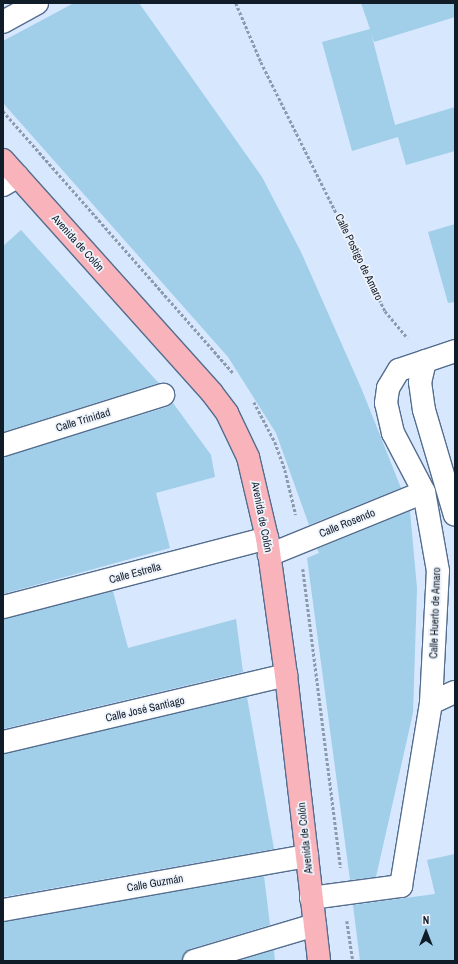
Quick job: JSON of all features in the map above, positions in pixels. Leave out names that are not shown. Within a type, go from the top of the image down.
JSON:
[{"type":"main road","name":"Avenida de Colón","points":[[3,160],[10,180],[197,374],[227,414],[248,457],[268,546],[286,676],[319,961]]},
{"type":"street","points":[[3,22],[38,3]]},
{"type":"street","points":[[455,351],[425,361],[420,382],[424,410],[455,514]]},
{"type":"street","name":"Calle Huerto de Amaro","points":[[311,898],[401,886],[431,703],[438,571],[424,492],[393,433],[386,403],[388,388],[399,370],[425,361]]},
{"type":"street","name":"Calle Trinidad","points":[[3,445],[163,395]]},
{"type":"street","name":"Calle Rosendo","points":[[268,546],[424,492]]},
{"type":"street","name":"Calle Estrella","points":[[3,607],[268,546]]},
{"type":"street","name":"Calle José Santiago","points":[[3,742],[286,676]]},
{"type":"street","points":[[431,703],[455,692]]},
{"type":"street","name":"Calle Guzmán","points":[[3,910],[307,856]]},
{"type":"street","points":[[194,961],[315,925]]},
{"type":"path","name":"Calle Postigo de Amaro","points":[[236,3],[261,62],[385,311],[425,361]]},
{"type":"building","points":[[74,3],[139,3],[262,177],[301,252],[362,390],[401,488],[309,525],[276,433],[228,357],[3,103],[3,41]]},
{"type":"building","points":[[361,3],[455,3],[455,17],[374,42],[371,33],[395,125],[455,107],[455,151],[406,165],[398,137],[352,151],[322,42],[370,29]]},
{"type":"building","points":[[455,224],[455,302],[448,303],[428,232]]},
{"type":"building","points":[[21,230],[159,383],[3,432],[3,246]]},
{"type":"building","points":[[173,403],[211,455],[215,477],[156,493],[170,548],[3,594],[3,457],[167,407]]},
{"type":"building","points":[[410,511],[417,588],[413,713],[376,877],[350,880],[307,558],[319,553],[317,549]]},
{"type":"building","points":[[113,591],[128,648],[236,619],[243,672],[3,729],[3,619]]},
{"type":"building","points":[[247,697],[274,849],[3,897],[3,754]]},
{"type":"building","points":[[455,854],[455,961],[360,961],[353,905],[435,894],[427,860]]},
{"type":"building","points":[[264,876],[270,925],[190,949],[185,953],[182,961],[3,961],[3,922]]},
{"type":"building","points":[[274,950],[275,961],[238,961]]}]
